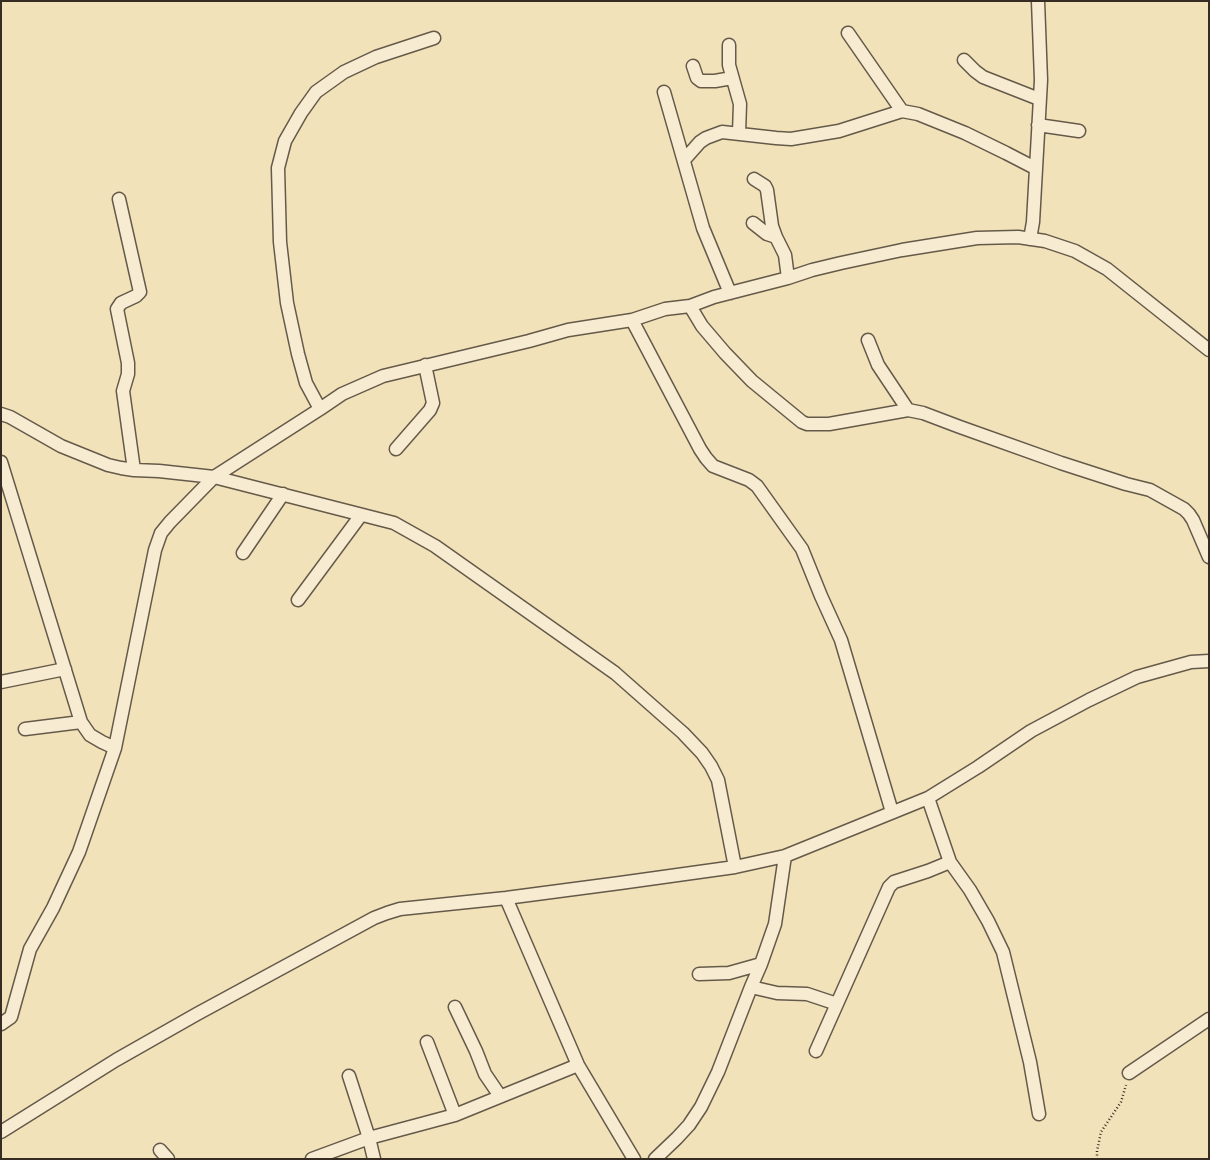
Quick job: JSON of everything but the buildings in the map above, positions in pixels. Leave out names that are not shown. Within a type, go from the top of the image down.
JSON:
[{"type":"street","points":[[1030,239],[1041,80],[1038,1]]},
{"type":"street","points":[[848,33],[902,111]]},
{"type":"street","points":[[320,410],[306,382],[298,354],[286,294],[280,242],[278,168],[285,141],[300,113],[316,92],[344,72],[376,58],[434,38]]},
{"type":"street","points":[[729,45],[729,65],[740,104],[739,133]]},
{"type":"street","points":[[964,60],[975,72],[1039,99]]},
{"type":"street","points":[[692,66],[697,78],[701,81],[732,78]]},
{"type":"street","points":[[664,92],[703,228],[730,293]]},
{"type":"street","points":[[684,160],[700,142],[722,132],[791,139],[838,132],[902,111],[918,114],[964,133],[1006,152],[1035,168]]},
{"type":"street","points":[[1038,125],[1078,131]]},
{"type":"street","points":[[754,179],[765,186],[767,190],[772,226],[785,255],[788,278]]},
{"type":"street","points":[[119,199],[140,292],[121,303],[117,309],[128,363],[128,374],[123,392],[134,470]]},
{"type":"street","points":[[753,223],[767,234],[776,237]]},
{"type":"street","points":[[1,1024],[11,1017],[30,949],[53,908],[79,852],[115,748],[155,550],[161,534],[214,476],[320,410],[342,394],[383,376],[425,365],[529,342],[568,330],[632,320],[665,309],[690,306],[714,297],[841,263],[902,250],[977,238],[1018,237],[1045,241],[1075,251],[1107,269],[1209,350]]},
{"type":"street","points":[[690,306],[702,326],[752,381],[802,422],[807,424],[829,424],[908,410],[923,412],[1061,463],[1150,490],[1184,509],[1189,514],[1209,557]]},
{"type":"street","points":[[632,320],[706,458],[712,466],[749,480],[757,486],[802,549],[841,640],[892,812]]},
{"type":"street","points":[[868,340],[878,365],[908,410]]},
{"type":"street","points":[[396,449],[430,410],[433,403],[425,365]]},
{"type":"street","points":[[1,414],[10,417],[61,446],[108,465],[134,470],[214,476],[394,523],[435,546],[615,674],[683,733],[702,753],[718,780],[735,867]]},
{"type":"street","points":[[1,462],[81,722],[90,734],[115,748]]},
{"type":"street","points":[[243,553],[284,494]]},
{"type":"street","points":[[298,600],[361,515]]},
{"type":"street","points":[[1,1132],[132,1051],[374,918],[400,909],[630,882],[735,867],[785,856],[928,798],[1032,731],[1137,677],[1191,662],[1209,661]]},
{"type":"street","points":[[1,682],[65,669]]},
{"type":"street","points":[[25,728],[81,722]]},
{"type":"street","points":[[928,798],[950,862],[970,890],[988,921],[1002,952],[1030,1062],[1039,1114]]},
{"type":"street","points":[[655,1159],[677,1138],[701,1107],[718,1072],[775,924],[785,856]]},
{"type":"street","points":[[816,1050],[889,887],[894,882],[950,862]]},
{"type":"street","points":[[506,898],[578,1064],[634,1159]]},
{"type":"street","points":[[699,974],[729,973],[761,964]]},
{"type":"street","points":[[751,987],[777,993],[807,994],[837,1004]]},
{"type":"street","points":[[455,1007],[485,1074],[500,1096]]},
{"type":"street","points":[[1129,1073],[1209,1019]]},
{"type":"street","points":[[427,1042],[455,1115]]},
{"type":"street","points":[[312,1159],[369,1138],[455,1115],[578,1064]]},
{"type":"street","points":[[349,1076],[374,1159]]},
{"type":"path","points":[[1098,1159],[1097,1151],[1102,1132],[1121,1102],[1129,1073]]}]
